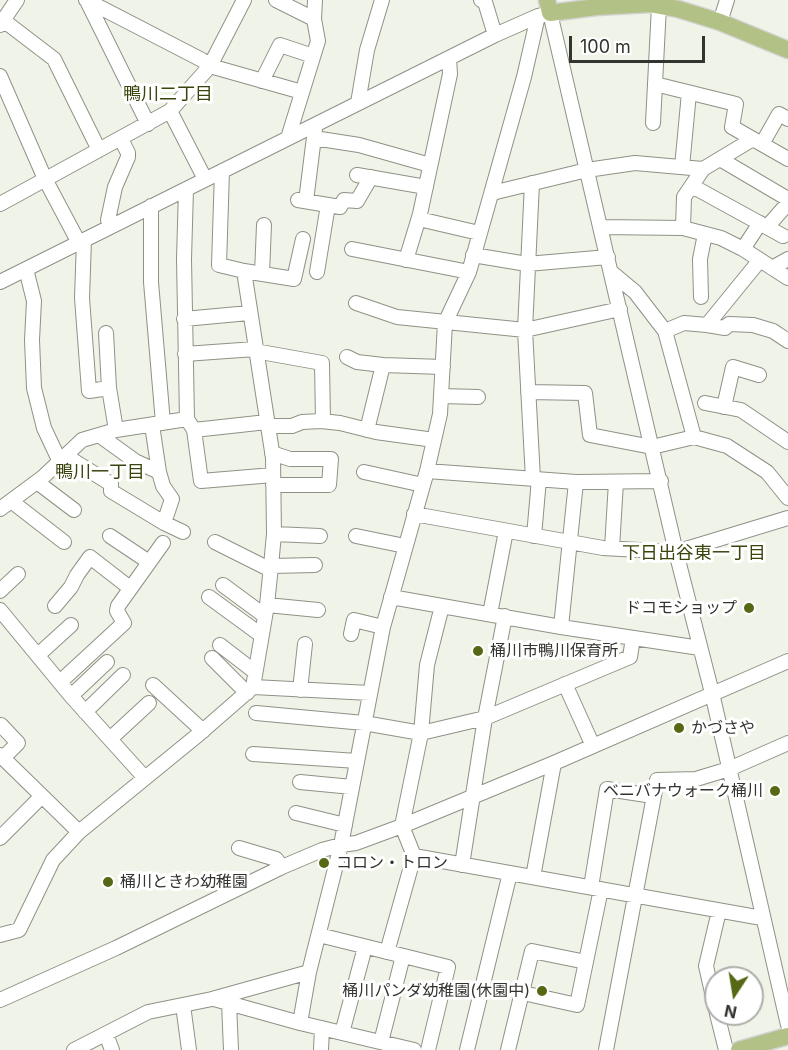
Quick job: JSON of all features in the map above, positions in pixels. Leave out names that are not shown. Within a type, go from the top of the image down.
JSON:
[{"type":"main road","points":[[545,9],[650,4],[720,22],[788,50]]},
{"type":"main road","points":[[739,1050],[788,1036]]},
{"type":"street","points":[[17,0],[2,23],[54,59],[99,150]]},
{"type":"street","points":[[0,204],[170,111],[210,66],[244,0]]},
{"type":"street","points":[[276,0],[314,19]]},
{"type":"street","points":[[288,138],[318,41],[314,19],[315,0]]},
{"type":"street","points":[[358,103],[367,50],[382,0]]},
{"type":"street","points":[[481,0],[485,2],[495,35]]},
{"type":"street","points":[[720,22],[727,0]]},
{"type":"street","points":[[93,1],[210,66],[302,92]]},
{"type":"street","points":[[93,1],[148,124]]},
{"type":"street","points":[[653,123],[659,6]]},
{"type":"street","points":[[0,282],[288,138],[315,131],[358,103],[545,9]]},
{"type":"street","points":[[545,9],[612,272],[788,1025]]},
{"type":"street","points":[[300,1023],[309,972],[341,845],[383,627],[423,485],[440,414],[445,323],[469,272],[478,233],[492,193],[545,9]]},
{"type":"street","points":[[262,81],[280,45],[313,56]]},
{"type":"street","points":[[406,260],[426,187],[450,74],[449,58]]},
{"type":"street","points":[[1,80],[45,179],[81,241],[82,298],[89,391],[109,388]]},
{"type":"street","points":[[656,84],[736,104],[732,127],[788,159]]},
{"type":"street","points":[[682,167],[689,93]]},
{"type":"street","points":[[170,111],[205,179]]},
{"type":"street","points":[[683,228],[684,197],[703,169],[757,141],[779,114],[788,119]]},
{"type":"street","points":[[315,131],[430,165]]},
{"type":"street","points":[[315,131],[302,201],[340,207],[344,200],[357,201],[371,177]]},
{"type":"street","points":[[110,227],[108,220],[115,186],[128,157],[121,139]]},
{"type":"street","points":[[720,159],[788,201],[763,225],[743,249]]},
{"type":"street","points":[[492,193],[586,170],[635,163],[703,169]]},
{"type":"street","points":[[222,171],[219,265],[294,279],[303,239]]},
{"type":"street","points":[[357,175],[426,187]]},
{"type":"street","points":[[532,183],[525,330],[536,479],[534,536]]},
{"type":"street","points":[[692,186],[783,236]]},
{"type":"street","points":[[186,189],[185,354],[190,424],[201,481],[273,480],[329,485],[331,459],[290,459],[272,453]]},
{"type":"street","points":[[317,272],[328,205]]},
{"type":"street","points":[[152,206],[151,282],[159,472],[163,486],[172,499],[164,523]]},
{"type":"street","points":[[419,219],[478,233]]},
{"type":"street","points":[[262,274],[264,225]]},
{"type":"street","points":[[601,227],[683,228],[721,238],[743,249],[788,279]]},
{"type":"street","points":[[701,297],[700,259],[705,234]]},
{"type":"street","points":[[352,249],[469,272]]},
{"type":"street","points":[[473,255],[527,264],[608,257]]},
{"type":"street","points":[[772,268],[788,259]]},
{"type":"street","points":[[707,325],[760,260]]},
{"type":"street","points":[[26,269],[34,301],[32,340],[34,388],[44,428],[63,459],[111,484],[111,491],[183,532]]},
{"type":"street","points":[[0,934],[19,930],[53,860],[79,831],[250,690],[266,610],[274,534],[272,453],[244,271]]},
{"type":"street","points":[[612,272],[635,292],[665,331],[694,437]]},
{"type":"street","points":[[356,303],[397,317],[525,330],[620,309]]},
{"type":"street","points":[[184,319],[249,313]]},
{"type":"street","points":[[665,331],[684,322],[725,328],[729,324],[773,331],[788,340]]},
{"type":"street","points":[[106,333],[109,388],[116,430]]},
{"type":"street","points":[[185,354],[255,350],[322,363],[323,421]]},
{"type":"street","points":[[346,357],[357,362],[383,365],[443,367]]},
{"type":"street","points":[[367,430],[383,365]]},
{"type":"street","points":[[724,407],[733,368],[759,375]]},
{"type":"street","points":[[528,392],[585,393],[590,435],[652,447],[694,437],[727,446],[767,472],[788,498]]},
{"type":"street","points":[[441,396],[478,397]]},
{"type":"street","points":[[705,402],[741,410],[788,442]]},
{"type":"street","points":[[64,542],[6,505],[37,482],[82,440],[116,430],[158,424],[292,426],[302,422],[323,421],[434,440]]},
{"type":"street","points":[[99,435],[135,461],[159,472]]},
{"type":"street","points":[[426,471],[576,482],[661,481]]},
{"type":"street","points":[[364,472],[423,485]]},
{"type":"street","points":[[37,482],[74,510]]},
{"type":"street","points":[[561,627],[576,482]]},
{"type":"street","points":[[612,548],[616,482]]},
{"type":"street","points":[[414,514],[569,542],[612,548],[676,552],[788,518]]},
{"type":"street","points":[[490,614],[506,531]]},
{"type":"street","points":[[274,534],[320,536]]},
{"type":"street","points":[[110,536],[149,562]]},
{"type":"street","points":[[356,536],[405,546]]},
{"type":"street","points":[[215,542],[271,568],[315,565]]},
{"type":"street","points":[[60,682],[124,623],[117,611],[118,606],[163,543]]},
{"type":"street","points":[[55,606],[71,587],[90,557],[130,588]]},
{"type":"street","points":[[0,591],[18,574]]},
{"type":"street","points":[[224,585],[266,610],[318,610]]},
{"type":"street","points":[[209,597],[261,635]]},
{"type":"street","points":[[390,597],[561,627],[700,648]]},
{"type":"street","points":[[387,952],[414,856],[402,826],[421,733],[428,665],[442,606]]},
{"type":"street","points":[[0,610],[71,696],[145,778]]},
{"type":"street","points":[[462,865],[485,718],[505,616]]},
{"type":"street","points":[[351,634],[354,620],[383,627]]},
{"type":"street","points":[[38,655],[71,625]]},
{"type":"street","points":[[256,713],[364,723],[421,733],[485,718],[630,657],[633,638]]},
{"type":"street","points":[[300,690],[305,644]]},
{"type":"street","points":[[220,645],[255,672]]},
{"type":"street","points":[[212,658],[250,690],[370,693]]},
{"type":"street","points":[[0,1000],[116,948],[282,867],[322,850],[356,843],[402,826],[554,763],[788,661]]},
{"type":"street","points":[[71,696],[107,662]]},
{"type":"street","points":[[86,712],[123,675]]},
{"type":"street","points":[[565,684],[593,746]]},
{"type":"street","points":[[153,685],[203,731]]},
{"type":"street","points":[[110,739],[149,703]]},
{"type":"street","points":[[1,725],[18,742],[2,756],[79,831]]},
{"type":"street","points":[[606,1050],[657,780],[696,779],[729,769],[788,742]]},
{"type":"street","points":[[253,754],[357,761]]},
{"type":"street","points":[[533,877],[554,763]]},
{"type":"street","points":[[300,782],[352,787]]},
{"type":"street","points":[[523,993],[577,1005],[586,962],[607,789],[653,796]]},
{"type":"street","points":[[0,838],[42,796]]},
{"type":"street","points":[[296,813],[345,825]]},
{"type":"street","points":[[239,848],[276,859],[282,867]]},
{"type":"street","points":[[414,856],[762,918]]},
{"type":"street","points":[[467,1050],[510,873]]},
{"type":"street","points":[[706,966],[719,911]]},
{"type":"street","points":[[319,935],[448,967],[428,1050]]},
{"type":"street","points":[[342,1033],[365,947]]},
{"type":"street","points":[[508,1050],[532,951],[586,962]]},
{"type":"street","points":[[381,1042],[403,956]]},
{"type":"street","points":[[74,1050],[148,1012],[212,999],[309,972]]},
{"type":"street","points":[[212,999],[342,1033],[361,1044],[381,1042],[414,1050]]},
{"type":"street","points":[[230,1003],[231,1050]]},
{"type":"street","points":[[183,1005],[189,1050]]},
{"type":"street","points":[[720,1026],[726,1050]]},
{"type":"street","points":[[321,1050],[322,1028]]},
{"type":"street","points":[[106,1034],[112,1050]]},
{"type":"place","name":"ドコモショップ","points":[[749,608]]},
{"type":"place","name":"桶川市鴨川保育所","points":[[478,651]]},
{"type":"place","name":"かづさや","points":[[679,728]]},
{"type":"place","name":"ベニバナウォーク桶川","points":[[775,791]]},
{"type":"place","name":"コロン・トロン","points":[[324,863]]},
{"type":"place","name":"桶川ときわ幼稚園","points":[[108,882]]},
{"type":"place","name":"桶川パンダ幼稚園(休園中)","points":[[542,991]]},
{"type":"district","name":"鴨川二丁目","points":[[168,95]]},
{"type":"district","name":"鴨川一丁目","points":[[100,473]]},
{"type":"district","name":"下日出谷東一丁目","points":[[694,554]]}]
